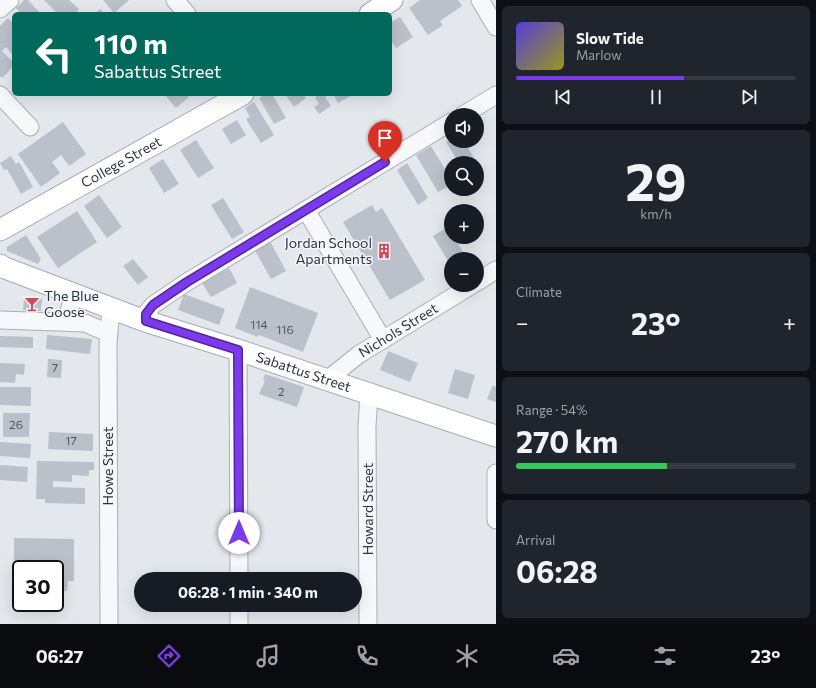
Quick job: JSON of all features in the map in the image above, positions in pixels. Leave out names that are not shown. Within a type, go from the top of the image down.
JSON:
[{"type":"main road","points":[[373,12],[392,0]]},
{"type":"main road","name":"College Street","points":[[0,229],[239,96]]},
{"type":"main road","name":"Sabattus Street","points":[[0,264],[5,268],[146,321],[496,436]]},
{"type":"street","points":[[0,9],[10,0]]},
{"type":"street","points":[[175,0],[185,12]]},
{"type":"street","points":[[480,0],[496,28]]},
{"type":"street","points":[[0,94],[30,127]]},
{"type":"street","points":[[475,108],[496,95]]},
{"type":"street","points":[[146,321],[146,314],[153,305],[193,278],[444,126]]},
{"type":"street","points":[[306,210],[383,340]]},
{"type":"street","points":[[484,278],[496,271]]},
{"type":"street","name":"Nichols Street","points":[[327,380],[358,355],[461,292]]},
{"type":"street","points":[[67,321],[73,294]]},
{"type":"street","name":"Howe Street","points":[[109,624],[108,333],[111,308]]},
{"type":"street","points":[[0,320],[86,322],[108,333]]},
{"type":"street","points":[[238,350],[239,572]]},
{"type":"street","name":"Howard Street","points":[[368,624],[367,426],[369,394]]},
{"type":"street","points":[[496,473],[496,520]]},
{"type":"street","points":[[239,612],[239,624]]},
{"type":"building","points":[[24,0],[28,0],[39,12],[20,12],[16,8]]},
{"type":"building","points":[[44,0],[69,0],[79,9],[76,12],[56,12]]},
{"type":"building","points":[[103,0],[129,0],[115,12],[113,12]]},
{"type":"building","points":[[420,0],[458,0],[462,6],[440,21],[443,25],[428,35],[409,8]]},
{"type":"building","points":[[400,17],[413,37],[396,48],[392,42],[392,22]]},
{"type":"building","points":[[8,18],[12,22],[12,54],[6,47],[2,51],[12,61],[12,68],[2,78],[0,76],[0,26]]},
{"type":"building","points":[[166,96],[189,97],[176,108]]},
{"type":"building","points":[[262,96],[273,96],[286,118],[274,124],[259,98]]},
{"type":"building","points":[[286,96],[304,96],[306,98],[294,107]]},
{"type":"building","points":[[317,96],[327,96],[325,97],[331,106],[319,114],[314,107],[319,104],[315,98]]},
{"type":"building","points":[[334,96],[350,96],[338,103]]},
{"type":"building","points":[[254,102],[274,135],[261,143],[246,119],[250,117],[245,108]]},
{"type":"building","points":[[237,120],[246,135],[231,144],[222,129]]},
{"type":"building","points":[[63,122],[86,154],[69,166],[61,155],[52,162],[60,173],[41,187],[18,154]]},
{"type":"building","points":[[196,140],[214,168],[198,178],[180,150]]},
{"type":"building","points":[[431,146],[444,167],[444,189],[438,192],[416,155]]},
{"type":"building","points":[[450,148],[468,148],[473,156],[455,156]]},
{"type":"building","points":[[11,156],[16,164],[19,162],[33,187],[21,194],[7,169],[4,170],[0,163]]},
{"type":"building","points":[[163,159],[179,184],[164,193],[149,168]]},
{"type":"building","points":[[407,163],[428,198],[418,205],[397,170]]},
{"type":"building","points":[[99,195],[122,227],[107,238],[84,206]]},
{"type":"building","points":[[223,198],[244,232],[232,239],[211,205]]},
{"type":"building","name":"Jordan School Apartments","points":[[372,205],[376,212],[382,208],[425,280],[390,300],[343,222]]},
{"type":"building","points":[[77,211],[97,242],[58,268],[37,237]]},
{"type":"building","points":[[444,229],[444,244],[458,244],[463,252],[444,252],[444,254],[433,236]]},
{"type":"building","points":[[26,235],[41,259],[38,264],[7,251],[7,247]]},
{"type":"building","points":[[270,241],[286,271],[271,279],[254,249]]},
{"type":"building","points":[[133,259],[148,277],[138,285],[123,266]]},
{"type":"building","points":[[229,268],[237,283],[211,297],[202,283]]},
{"type":"building","points":[[250,287],[318,313],[303,352],[259,335],[258,337],[235,328]]},
{"type":"building","points":[[184,294],[225,309],[219,325],[178,310]]},
{"type":"building","name":"The Blue Goose","points":[[24,297],[42,298],[41,311],[23,310]]},
{"type":"building","points":[[47,335],[92,339],[90,354],[46,349]]},
{"type":"building","points":[[0,336],[33,337],[33,348],[0,347]]},
{"type":"building","points":[[388,351],[418,363],[410,382],[380,370]]},
{"type":"building","points":[[48,359],[62,360],[61,378],[47,377]]},
{"type":"building","points":[[0,363],[25,364],[24,375],[16,374],[15,383],[0,382]]},
{"type":"building","points":[[455,369],[475,375],[468,399],[448,393]]},
{"type":"building","points":[[265,374],[304,387],[297,407],[259,394],[265,381],[263,380]]},
{"type":"building","points":[[493,385],[496,387],[496,402],[487,399]]},
{"type":"building","points":[[0,387],[31,387],[31,406],[0,405]]},
{"type":"building","points":[[3,413],[30,413],[29,437],[3,437]]},
{"type":"building","points":[[49,432],[93,434],[93,451],[48,449]]},
{"type":"building","points":[[0,442],[31,444],[30,458],[0,456]]},
{"type":"building","points":[[37,461],[94,462],[94,470],[89,470],[89,476],[72,475],[72,482],[53,481],[53,487],[85,488],[85,504],[45,503],[45,499],[36,499]]},
{"type":"building","points":[[0,465],[28,467],[27,482],[0,480]]},
{"type":"building","points":[[14,538],[74,539],[74,581],[68,581],[67,591],[64,591],[64,560],[14,560]]},
{"type":"place","name":"Jordan School Apartments","points":[[384,251]]},
{"type":"place","name":"The Blue Goose","points":[[32,304]]},
{"type":"route","points":[[239,533],[238,350],[146,321],[146,314],[153,305],[187,282],[385,162]]}]
